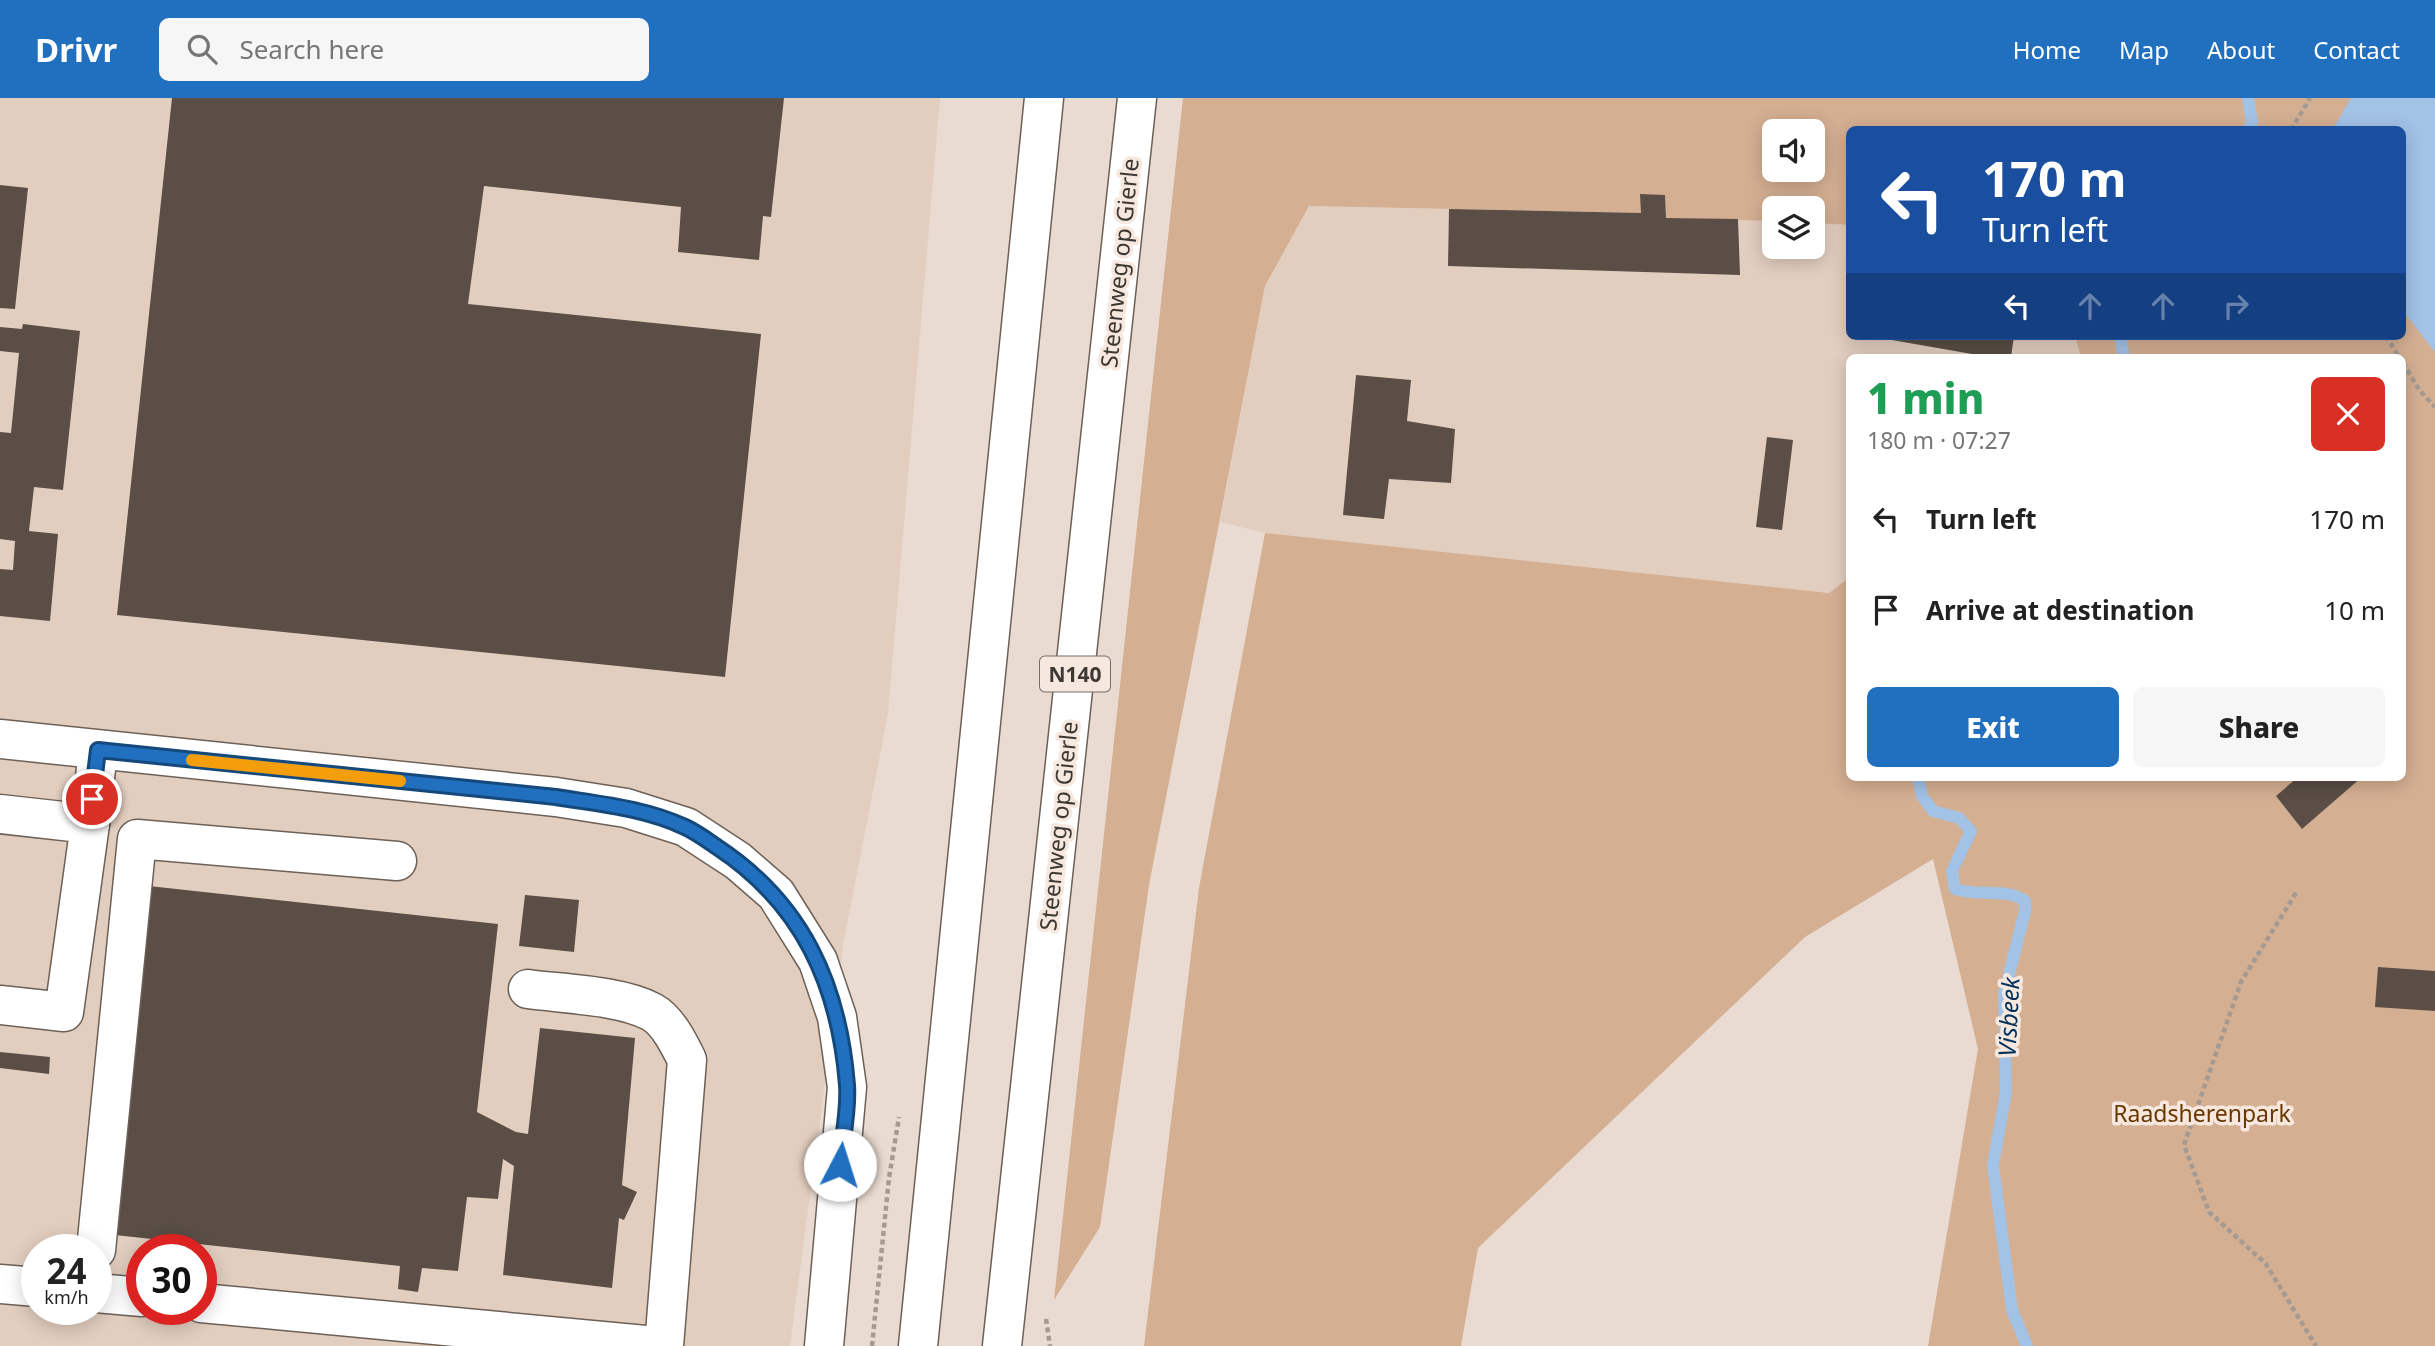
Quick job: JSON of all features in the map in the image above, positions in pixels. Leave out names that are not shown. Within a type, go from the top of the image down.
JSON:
[{"type":"main road","points":[[918,1346],[1044,98]]},
{"type":"main road","name":"Steenweg op Gierle","points":[[1002,1346],[1137,98]]},
{"type":"main road","points":[[0,739],[556,797],[626,808],[686,827],[737,861],[775,894],[818,961],[837,1017],[847,1087],[824,1346]]},
{"type":"main road","points":[[0,1005],[64,1012],[98,750]]},
{"type":"main road","points":[[0,814],[90,824]]},
{"type":"main road","points":[[98,1234],[137,839],[397,861]]},
{"type":"main road","points":[[528,989],[623,1003],[653,1012],[676,1038],[687,1060],[664,1346]]},
{"type":"main road","points":[[0,1284],[21,1286]]},
{"type":"main road","points":[[217,1305],[656,1346]]},
{"type":"path","points":[[2293,126],[2310,98]]},
{"type":"path","points":[[2406,368],[2420,391],[2435,407]]},
{"type":"path","points":[[2296,893],[2241,982],[2184,1145],[2209,1212],[2266,1264],[2316,1346]]},
{"type":"shaded area","points":[[0,98],[940,98],[888,714],[844,940],[790,1346],[0,1346]]},
{"type":"shaded area","points":[[1640,194],[1665,195],[1666,217],[1762,221],[1762,259],[1825,259],[1825,224],[1846,225],[1846,340],[2076,340],[2080,354],[1846,354],[1846,580],[1829,593],[1265,533],[1220,522],[1265,286],[1309,206],[1640,213]]},
{"type":"green space","name":"Raadsherenpark","points":[[1183,98],[2435,98],[2435,1346],[1928,1346],[1978,1049],[1933,859],[1805,937],[1478,1248],[1461,1346],[1144,1346],[1199,888],[1265,533],[1829,593],[1846,580],[1846,781],[2406,781],[2406,354],[2080,354],[2076,340],[2406,340],[2406,126],[1846,126],[1846,225],[1825,224],[1825,196],[1762,196],[1762,221],[1666,218],[1665,196],[1641,194],[1641,213],[1309,206],[1265,286],[1149,885],[1100,1227],[1054,1300]]},
{"type":"water","points":[[2351,98],[2435,98],[2435,352],[2406,315],[2406,126],[2335,126]]},
{"type":"building","points":[[172,98],[784,98],[771,217],[763,216],[759,260],[678,252],[681,207],[484,186],[468,304],[761,334],[725,677],[117,615]]},
{"type":"building","points":[[0,185],[28,188],[15,309],[0,308]]},
{"type":"building","points":[[1640,194],[1665,195],[1666,218],[1738,219],[1740,275],[1448,266],[1449,209],[1641,213]]},
{"type":"building","points":[[23,324],[80,331],[63,490],[34,487],[29,531],[58,534],[50,621],[0,616],[0,569],[13,570],[15,541],[0,539],[0,432],[11,433],[19,353],[0,351],[0,327],[22,329]]},
{"type":"building","points":[[1892,340],[2013,340],[2011,354],[1972,354]]},
{"type":"building","points":[[1356,375],[1411,380],[1407,421],[1455,429],[1451,483],[1389,479],[1384,519],[1343,515]]},
{"type":"building","points":[[1767,437],[1793,440],[1782,530],[1756,527]]},
{"type":"building","points":[[2293,781],[2357,781],[2302,829],[2276,796]]},
{"type":"building","points":[[149,886],[498,924],[477,1112],[516,1132],[528,1134],[540,1028],[635,1038],[622,1185],[637,1192],[624,1220],[619,1218],[612,1288],[503,1275],[514,1166],[503,1159],[498,1199],[467,1197],[458,1271],[422,1268],[418,1292],[398,1289],[400,1266],[217,1246],[217,1234],[115,1235]]},
{"type":"building","points":[[525,895],[579,900],[574,952],[519,946]]},
{"type":"building","points":[[2378,967],[2435,971],[2435,1011],[2375,1007]]},
{"type":"building","points":[[0,1052],[50,1057],[49,1074],[0,1068]]},
{"type":"waterway","name":"Visbeek","points":[[2248,98],[2252,122],[2250,126]]},
{"type":"waterway","name":"Visbeek","points":[[2121,340],[2123,354]]},
{"type":"waterway","name":"Visbeek","points":[[1919,781],[1922,796],[1933,811],[1959,818],[1971,831],[1952,871],[1955,889],[2009,894],[2025,901],[2025,911],[2004,994],[2006,1092],[1993,1165],[2012,1310],[2027,1346]]},
{"type":"slow traffic","points":[[192,760],[400,781]]},
{"type":"route","points":[[92,799],[98,750],[556,797],[626,808],[686,827],[737,861],[775,894],[818,961],[837,1017],[847,1087],[840,1165]]}]
